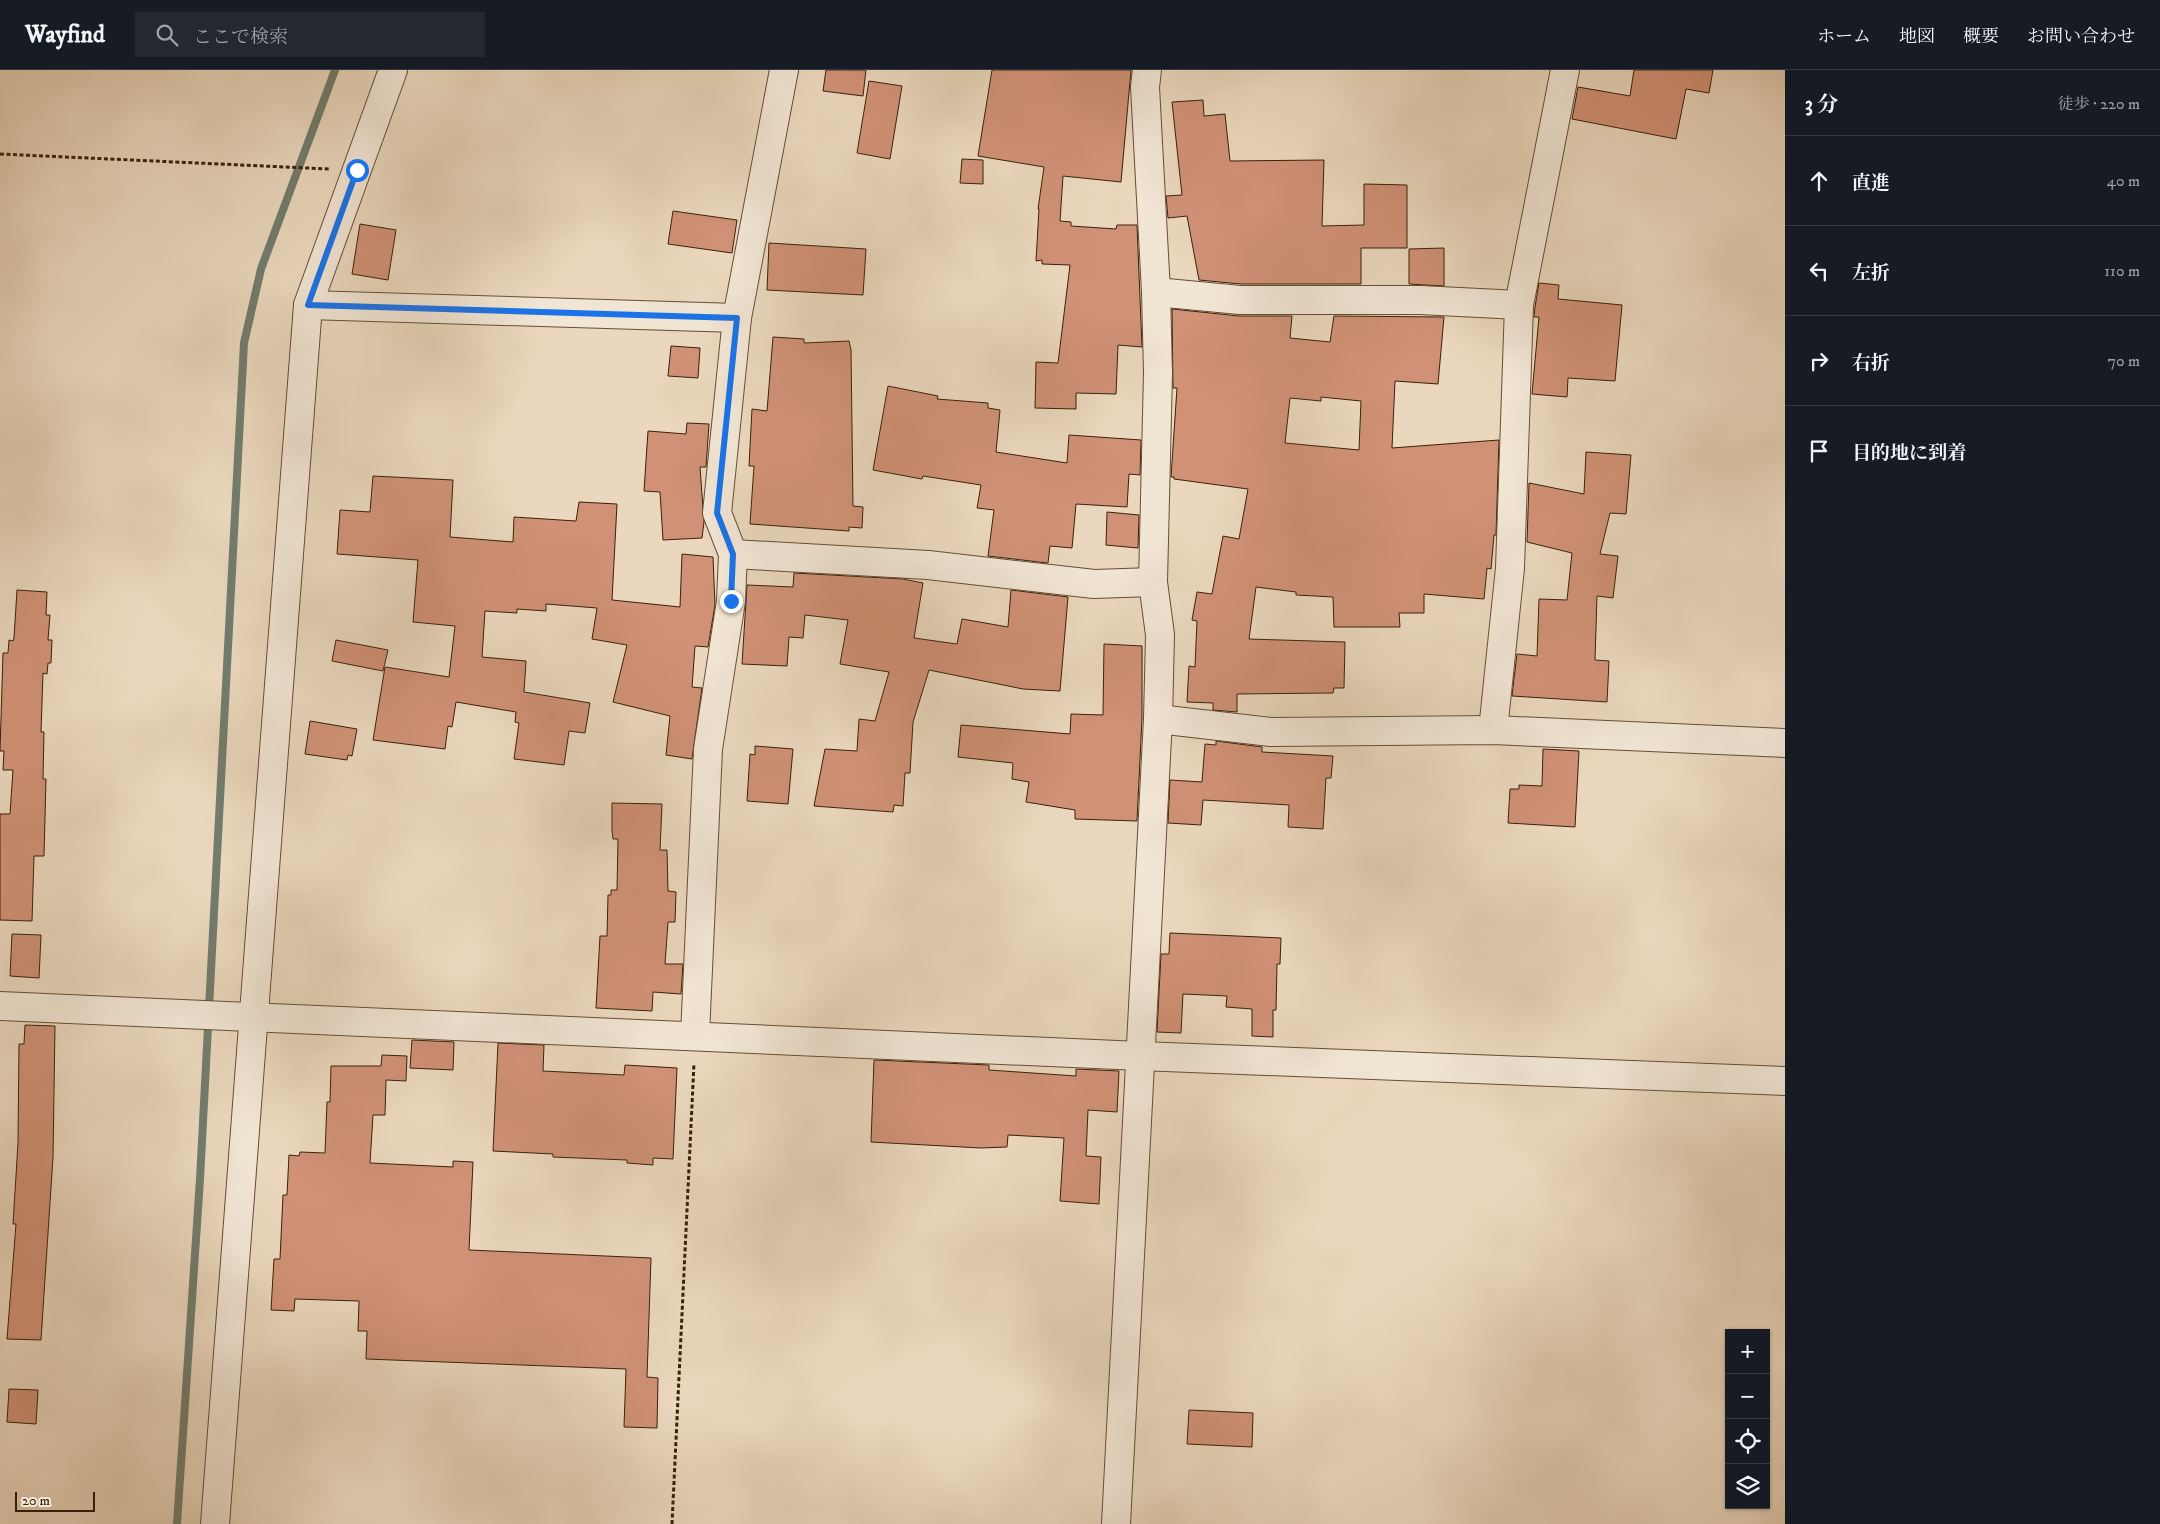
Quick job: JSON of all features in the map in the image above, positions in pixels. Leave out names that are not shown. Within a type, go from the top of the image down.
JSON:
[{"type":"street","points":[[215,1524],[246,1017],[308,305],[393,70]]},
{"type":"street","points":[[695,1035],[708,748],[731,601],[733,554],[717,513],[737,318],[784,70]]},
{"type":"street","points":[[1116,1524],[1158,719],[1160,635],[1154,582],[1158,373],[1156,292],[1145,87],[1146,70]]},
{"type":"street","points":[[1493,730],[1510,568],[1519,304],[1565,70]]},
{"type":"street","points":[[1156,292],[1240,300],[1420,300],[1519,304]]},
{"type":"street","points":[[308,305],[737,318]]},
{"type":"street","points":[[733,554],[928,564],[1094,584],[1154,582]]},
{"type":"street","points":[[1158,719],[1270,732],[1493,730],[1785,743]]},
{"type":"street","points":[[0,1006],[1140,1056],[1785,1081]]},
{"type":"path","points":[[0,154],[357,170]]},
{"type":"path","points":[[672,1524],[695,1035]]},
{"type":"building","points":[[826,70],[866,70],[863,96],[823,91]]},
{"type":"building","points":[[992,70],[1131,70],[1121,182],[1063,176],[1060,221],[1071,222],[1071,226],[1116,229],[1117,225],[1137,225],[1142,347],[1118,345],[1116,394],[1076,393],[1076,409],[1035,408],[1036,362],[1058,363],[1070,265],[1042,264],[1042,260],[1036,261],[1038,209],[1044,167],[978,156]]},
{"type":"building","points":[[1634,70],[1713,70],[1709,93],[1686,89],[1676,139],[1572,119],[1578,87],[1630,96]]},
{"type":"building","points":[[869,81],[902,86],[890,159],[857,153]]},
{"type":"building","points":[[1203,100],[1204,116],[1225,114],[1230,161],[1324,160],[1322,226],[1364,225],[1364,184],[1407,185],[1407,248],[1361,248],[1361,284],[1241,284],[1199,280],[1187,216],[1168,218],[1166,196],[1182,195],[1172,102]]},
{"type":"building","points":[[962,159],[983,160],[983,184],[960,183]]},
{"type":"building","points":[[673,211],[737,220],[732,253],[668,244]]},
{"type":"building","points":[[360,224],[396,230],[388,280],[352,274]]},
{"type":"building","points":[[769,243],[866,249],[863,295],[767,290]]},
{"type":"building","points":[[1444,248],[1444,286],[1409,284],[1409,249]]},
{"type":"building","points":[[1539,283],[1559,285],[1558,299],[1622,305],[1615,381],[1568,378],[1567,397],[1532,394],[1539,317],[1534,317]]},
{"type":"building","points":[[1172,309],[1239,316],[1292,316],[1290,338],[1330,342],[1334,316],[1444,317],[1438,384],[1395,381],[1392,448],[1499,440],[1496,535],[1494,535],[1491,569],[1487,568],[1484,599],[1424,594],[1424,613],[1399,613],[1400,627],[1334,627],[1333,597],[1296,595],[1296,592],[1256,587],[1249,639],[1345,642],[1344,688],[1334,688],[1333,693],[1237,694],[1237,712],[1213,710],[1213,703],[1187,702],[1189,666],[1195,667],[1197,621],[1192,620],[1197,592],[1212,594],[1223,536],[1239,539],[1248,489],[1174,479],[1174,477],[1171,477],[1177,388],[1173,388]],"holes":[[[1321,397],[1361,401],[1359,450],[1285,443],[1290,398],[1321,401]]]},
{"type":"building","points":[[773,337],[804,339],[804,343],[849,341],[851,350],[853,506],[863,507],[862,528],[849,527],[849,531],[750,524],[754,466],[749,466],[752,409],[767,411]]},
{"type":"building","points":[[671,346],[700,348],[698,378],[668,376]]},
{"type":"building","points":[[888,386],[938,396],[937,399],[988,403],[988,408],[1000,410],[996,452],[1067,463],[1069,435],[1141,440],[1140,475],[1129,474],[1127,507],[1076,504],[1072,548],[1050,546],[1048,563],[988,556],[994,510],[977,508],[981,485],[923,476],[922,479],[873,470]]},
{"type":"building","points":[[687,423],[709,424],[706,467],[700,467],[704,522],[702,538],[663,540],[660,492],[644,491],[648,431],[686,434]]},
{"type":"building","points":[[1586,452],[1631,455],[1626,514],[1610,513],[1600,554],[1618,556],[1613,598],[1597,596],[1595,660],[1609,661],[1607,702],[1512,696],[1517,654],[1537,656],[1539,599],[1567,600],[1572,553],[1527,542],[1529,483],[1584,494]]},
{"type":"building","points":[[373,476],[453,480],[450,537],[513,542],[514,517],[576,521],[579,502],[617,504],[612,600],[680,607],[682,554],[713,557],[715,605],[708,647],[695,646],[692,687],[702,688],[692,759],[666,755],[670,716],[613,702],[627,645],[592,639],[597,608],[546,604],[546,611],[517,609],[517,613],[485,611],[482,657],[526,661],[524,692],[590,703],[585,733],[569,731],[564,765],[514,759],[519,723],[515,722],[516,712],[456,702],[452,727],[448,726],[445,749],[373,740],[385,667],[449,677],[455,626],[413,622],[418,560],[337,554],[340,510],[370,512]]},
{"type":"building","points":[[1107,512],[1139,515],[1138,548],[1106,545]]},
{"type":"building","points":[[794,573],[903,579],[923,583],[914,638],[957,644],[962,619],[1008,627],[1011,590],[1068,597],[1060,691],[1023,689],[929,670],[913,722],[910,773],[905,773],[903,806],[894,805],[893,812],[814,806],[825,749],[857,751],[859,719],[875,721],[889,672],[840,664],[848,620],[805,615],[803,638],[789,637],[787,666],[742,664],[747,585],[793,587]]},
{"type":"building","points":[[17,590],[47,592],[46,615],[50,615],[48,640],[52,640],[51,663],[48,663],[47,674],[43,673],[41,732],[44,732],[43,779],[46,779],[44,856],[34,856],[32,921],[0,920],[0,814],[10,814],[13,770],[3,770],[4,751],[0,751],[3,653],[8,653],[9,640],[13,641],[14,638]]},
{"type":"building","points":[[336,640],[388,650],[383,671],[332,661]]},
{"type":"building","points":[[1104,644],[1142,646],[1142,718],[1137,821],[1075,819],[1075,810],[1026,802],[1029,782],[1012,779],[1013,763],[958,757],[961,725],[1070,734],[1071,714],[1103,715]]},
{"type":"building","points":[[310,721],[357,729],[352,756],[348,755],[347,760],[305,754]]},
{"type":"building","points":[[1216,741],[1262,747],[1262,752],[1333,756],[1331,778],[1326,778],[1323,829],[1288,827],[1289,805],[1203,800],[1201,825],[1168,823],[1170,780],[1202,782],[1205,744],[1216,745]]},
{"type":"building","points":[[755,746],[793,749],[788,804],[747,801],[750,754],[755,755]]},
{"type":"building","points":[[1543,749],[1579,751],[1575,827],[1508,823],[1510,789],[1519,789],[1519,785],[1542,786]]},
{"type":"building","points":[[612,803],[662,804],[660,850],[667,850],[668,891],[676,892],[675,922],[668,922],[665,964],[683,964],[681,994],[653,992],[652,1011],[596,1008],[600,936],[607,936],[608,895],[611,895],[611,890],[617,890],[618,839],[613,839]]},
{"type":"building","points":[[1170,933],[1281,938],[1280,964],[1277,964],[1276,1010],[1273,1010],[1273,1037],[1252,1036],[1252,1009],[1226,1007],[1227,996],[1183,994],[1181,1033],[1157,1032],[1161,954],[1169,954]]},
{"type":"building","points":[[12,934],[41,935],[39,978],[10,976]]},
{"type":"building","points":[[25,1025],[55,1026],[53,1157],[41,1340],[7,1339],[16,1224],[13,1224],[18,1143],[19,1044],[24,1044]]},
{"type":"building","points":[[412,1040],[454,1042],[453,1070],[410,1068]]},
{"type":"building","points":[[498,1043],[544,1045],[543,1071],[624,1075],[625,1065],[677,1068],[673,1159],[653,1158],[653,1165],[627,1163],[627,1160],[553,1157],[553,1154],[493,1151]]},
{"type":"building","points":[[382,1055],[407,1056],[406,1081],[386,1080],[385,1115],[373,1115],[370,1163],[453,1167],[453,1161],[473,1162],[469,1250],[651,1258],[647,1377],[658,1378],[657,1428],[624,1427],[626,1369],[366,1359],[367,1331],[358,1331],[359,1301],[295,1299],[294,1311],[271,1310],[274,1259],[280,1259],[283,1195],[287,1195],[289,1155],[299,1156],[300,1152],[325,1153],[327,1102],[330,1102],[331,1066],[381,1066]]},
{"type":"building","points":[[874,1060],[989,1065],[989,1070],[1076,1076],[1076,1069],[1119,1071],[1117,1112],[1088,1110],[1086,1156],[1101,1157],[1099,1204],[1060,1201],[1064,1138],[1008,1135],[1007,1147],[981,1148],[871,1142]]},
{"type":"building","points":[[9,1389],[38,1390],[36,1424],[7,1422]]},
{"type":"building","points":[[1189,1410],[1253,1413],[1252,1447],[1187,1444]]},
{"type":"waterway","points":[[177,1524],[200,1179],[244,343],[261,269],[335,70]]},
{"type":"route","points":[[357,170],[308,305],[737,318],[717,513],[733,554],[731,601]]}]
